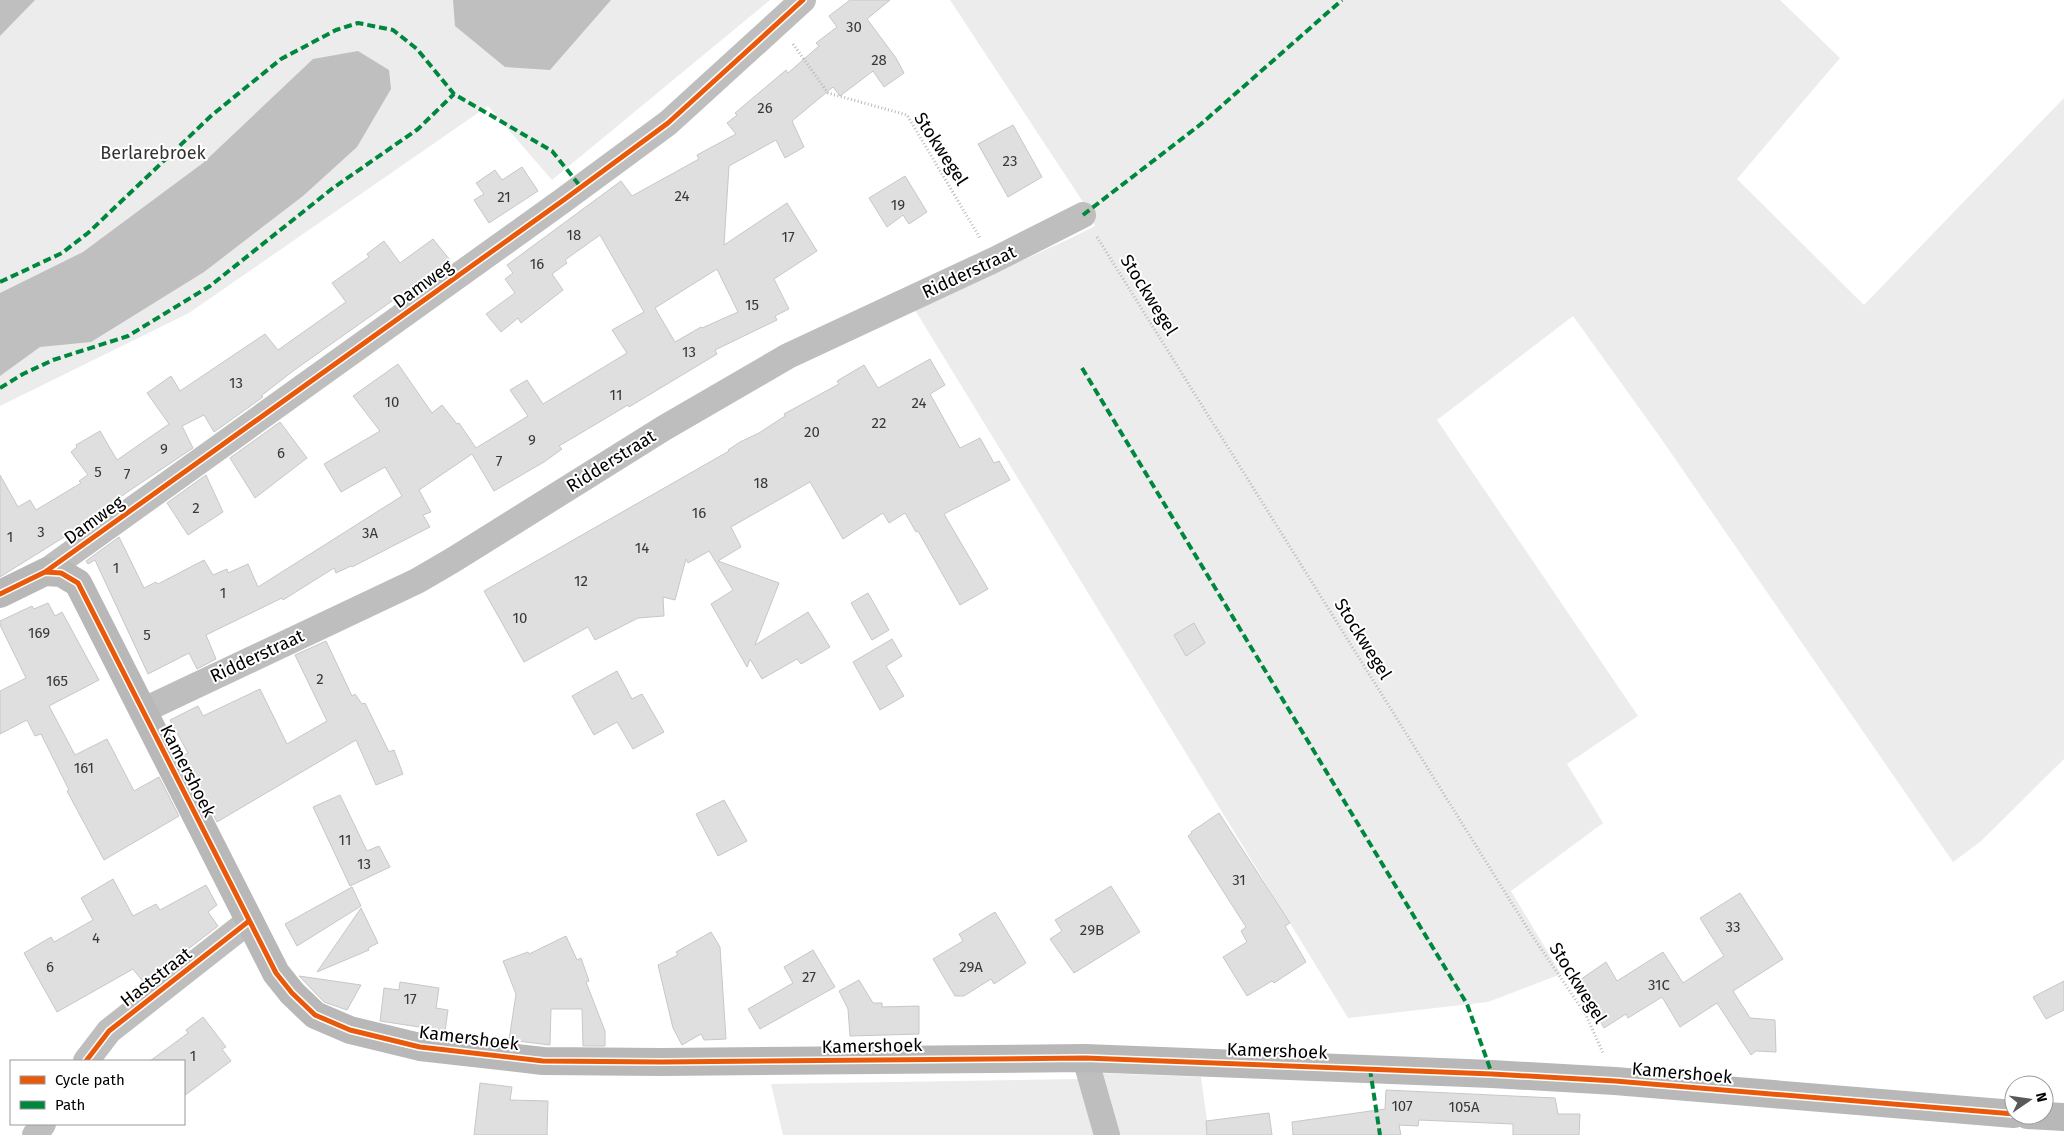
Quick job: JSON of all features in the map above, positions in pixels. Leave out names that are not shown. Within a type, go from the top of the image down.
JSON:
[{"type":"street","name":"Damweg","points":[[45,572],[668,123],[803,0]]},
{"type":"street","name":"Ridderstraat","points":[[142,711],[417,580],[453,560],[664,428],[788,356],[994,260],[1083,215]]},
{"type":"street","points":[[0,594],[45,572]]},
{"type":"street","name":"Kamershoek","points":[[45,572],[61,573],[78,583],[276,972],[292,992],[315,1014],[350,1030],[420,1046],[543,1061],[662,1062],[1086,1058],[1417,1070],[1615,1081],[2004,1113]]},
{"type":"street","name":"Haststraat","points":[[87,1060],[110,1032],[249,921]]},
{"type":"street","points":[[1086,1058],[1107,1135]]},
{"type":"green space","name":"Berlarebroek","points":[[0,0],[770,0],[552,180],[488,106],[189,313],[0,406]]},
{"type":"green space","points":[[950,0],[1780,0],[1840,58],[1737,179],[1864,305],[2064,98],[2064,759],[1980,842],[1953,862],[1660,437],[1573,316],[1437,420],[1638,716],[1567,764],[1603,823],[1511,891],[1561,974],[1488,1002],[1348,1018],[915,310],[1095,226],[1081,199]]},
{"type":"green space","points":[[1099,1073],[1201,1077],[1209,1135],[1115,1135]]},
{"type":"green space","points":[[1080,1079],[1094,1135],[783,1135],[771,1084]]},
{"type":"shaded area","points":[[0,0],[35,0],[0,36]]},
{"type":"shaded area","points":[[453,0],[611,0],[550,70],[505,67],[455,26]]},
{"type":"shaded area","points":[[358,51],[389,70],[391,89],[357,147],[303,196],[204,272],[91,342],[40,347],[0,376],[0,293],[83,252],[203,163],[313,59]]},
{"type":"building","points":[[850,0],[890,0],[867,19],[896,58],[904,73],[884,87],[873,71],[840,96],[833,87],[792,121],[804,147],[785,158],[776,140],[729,166],[724,245],[787,203],[817,251],[774,279],[789,309],[775,316],[777,320],[715,350],[717,354],[629,407],[628,405],[559,446],[562,449],[544,462],[494,491],[472,454],[419,490],[431,512],[423,515],[430,527],[352,567],[336,573],[334,568],[283,600],[282,598],[206,635],[216,659],[197,669],[189,653],[148,674],[95,560],[88,564],[86,561],[119,537],[144,588],[156,582],[158,584],[204,560],[213,575],[227,569],[228,573],[248,564],[258,587],[402,496],[385,467],[341,492],[324,464],[380,431],[353,396],[398,364],[432,413],[442,405],[457,424],[459,423],[476,448],[528,416],[510,390],[527,380],[543,404],[627,353],[612,330],[644,312],[600,235],[565,260],[567,263],[552,274],[563,290],[521,323],[518,318],[501,332],[486,314],[515,293],[505,279],[513,273],[507,265],[621,181],[632,196],[699,159],[697,155],[736,134],[727,123],[737,115],[735,113],[786,70],[788,73],[819,46],[816,43],[837,27],[829,16]],"holes":[[[717,269],[738,312],[701,327],[675,342],[655,308]]]},
{"type":"building","points":[[1013,125],[1042,177],[1008,197],[978,144]]},
{"type":"building","points":[[522,167],[538,191],[489,223],[474,200],[484,194],[476,183],[495,170],[502,180]]},
{"type":"building","points":[[905,176],[927,212],[909,224],[903,215],[887,227],[869,198]]},
{"type":"building","points":[[433,239],[450,260],[293,371],[261,396],[263,397],[214,432],[204,415],[182,426],[193,448],[126,493],[70,535],[0,577],[0,475],[18,507],[30,500],[36,510],[81,483],[79,481],[88,475],[71,452],[77,447],[76,445],[100,431],[117,460],[169,424],[147,393],[171,376],[180,391],[265,334],[278,350],[346,302],[332,283],[369,257],[367,254],[384,241],[400,263]]},
{"type":"building","points":[[930,359],[945,385],[930,394],[960,448],[980,438],[994,463],[999,461],[1010,480],[944,514],[988,589],[960,605],[918,531],[916,532],[905,513],[889,523],[883,513],[843,539],[810,482],[731,527],[741,547],[718,561],[779,583],[755,645],[808,612],[830,647],[801,664],[797,659],[762,679],[750,659],[747,667],[711,604],[733,590],[709,551],[688,563],[686,559],[675,600],[663,597],[664,616],[638,618],[595,640],[588,627],[524,662],[484,591],[729,451],[740,442],[759,433],[785,416],[784,414],[839,384],[837,381],[864,365],[878,388]]},
{"type":"building","points":[[280,422],[307,458],[255,498],[230,458]]},
{"type":"building","points":[[206,475],[223,512],[188,535],[167,503]]},
{"type":"building","points":[[868,593],[889,630],[872,640],[851,603]]},
{"type":"building","points":[[48,603],[55,616],[62,612],[99,680],[49,706],[75,755],[107,739],[134,791],[159,777],[179,816],[104,860],[67,791],[69,790],[41,734],[35,736],[27,720],[0,734],[0,691],[26,678],[0,625],[0,621],[32,606],[34,609]]},
{"type":"building","points":[[1194,623],[1205,643],[1186,656],[1174,635]]},
{"type":"building","points":[[892,639],[902,656],[886,666],[904,696],[880,710],[853,662]]},
{"type":"building","points":[[326,641],[352,696],[355,694],[362,704],[365,703],[389,752],[394,750],[403,774],[376,785],[356,740],[217,822],[183,756],[188,753],[170,720],[198,706],[203,716],[260,689],[287,744],[327,721],[295,655]]},
{"type":"building","points":[[617,671],[632,699],[642,694],[664,732],[633,749],[617,722],[594,735],[572,696]]},
{"type":"building","points":[[340,795],[367,851],[379,846],[390,867],[350,886],[313,807]]},
{"type":"building","points":[[724,800],[747,841],[718,856],[696,814]]},
{"type":"building","points":[[1219,813],[1290,923],[1285,926],[1306,962],[1274,983],[1272,981],[1247,996],[1223,957],[1247,942],[1241,931],[1246,927],[1188,836]]},
{"type":"building","points":[[113,879],[133,916],[156,904],[160,910],[206,885],[217,905],[208,912],[218,926],[144,983],[133,969],[57,1012],[24,953],[51,937],[54,942],[93,920],[81,898]]},
{"type":"building","points":[[1111,886],[1140,932],[1074,973],[1050,939],[1062,931],[1055,920]]},
{"type":"building","points":[[352,887],[361,906],[297,946],[285,924]]},
{"type":"building","points":[[1740,893],[1783,959],[1733,991],[1750,1018],[1775,1020],[1776,1052],[1756,1051],[1751,1055],[1717,1003],[1680,1027],[1662,997],[1628,1018],[1626,1014],[1604,1028],[1574,984],[1606,962],[1617,981],[1663,952],[1683,983],[1724,956],[1700,918]]},
{"type":"building","points":[[361,908],[378,943],[368,948],[369,950],[317,972]]},
{"type":"building","points":[[995,912],[1026,963],[994,984],[991,979],[964,996],[955,996],[933,959],[963,941],[959,934]]},
{"type":"building","points":[[711,932],[720,947],[726,1039],[704,1040],[701,1034],[682,1045],[673,1028],[658,965],[678,955],[676,952]]},
{"type":"building","points":[[566,936],[577,960],[581,958],[589,981],[586,982],[605,1031],[605,1046],[583,1046],[582,1009],[551,1009],[550,1045],[509,1040],[516,994],[503,961],[528,952],[529,954]]},
{"type":"building","points":[[813,950],[835,987],[760,1029],[748,1009],[793,983],[784,967]]},
{"type":"building","points":[[299,976],[361,985],[347,1010],[324,1002]]},
{"type":"building","points":[[859,980],[873,1003],[882,1003],[882,1007],[919,1006],[919,1034],[850,1036],[848,1009],[839,991]]},
{"type":"building","points":[[2064,981],[2064,1010],[2046,1019],[2033,997]]},
{"type":"building","points":[[400,982],[439,988],[436,1008],[448,1010],[445,1031],[380,1021],[384,988],[399,990]]},
{"type":"building","points":[[203,1017],[226,1047],[222,1049],[231,1061],[185,1095],[185,1060],[151,1060],[188,1033],[186,1030]]},
{"type":"building","points":[[480,1083],[512,1087],[510,1100],[548,1101],[547,1135],[474,1135]]},
{"type":"building","points":[[1386,1090],[1555,1098],[1558,1114],[1580,1114],[1579,1135],[1513,1135],[1513,1124],[1419,1120],[1418,1126],[1399,1125],[1401,1135],[1293,1135],[1292,1122],[1385,1109]]},
{"type":"building","points":[[1269,1113],[1272,1135],[1207,1135],[1206,1121]]},
{"type":"marked path","points":[[1083,215],[1201,124],[1342,0]]},
{"type":"marked path","points":[[0,282],[62,253],[88,233],[212,115],[281,59],[336,30],[358,23],[393,30],[417,49],[454,94],[552,151],[580,186]]},
{"type":"marked path","points":[[0,388],[23,374],[53,360],[128,336],[210,286],[333,188],[418,129],[454,94]]},
{"type":"marked path","points":[[1082,368],[1467,1004],[1492,1074]]},
{"type":"marked path","points":[[1370,1069],[1380,1135]]},
{"type":"cycle path","points":[[45,572],[668,123],[803,0]]},
{"type":"cycle path","points":[[0,594],[45,572],[61,573],[78,583],[276,973],[292,993],[315,1015],[350,1030],[420,1047],[543,1061],[662,1062],[1085,1058],[1492,1074],[1615,1081],[2004,1113]]},
{"type":"cycle path","points":[[87,1060],[109,1031],[249,921]]}]
